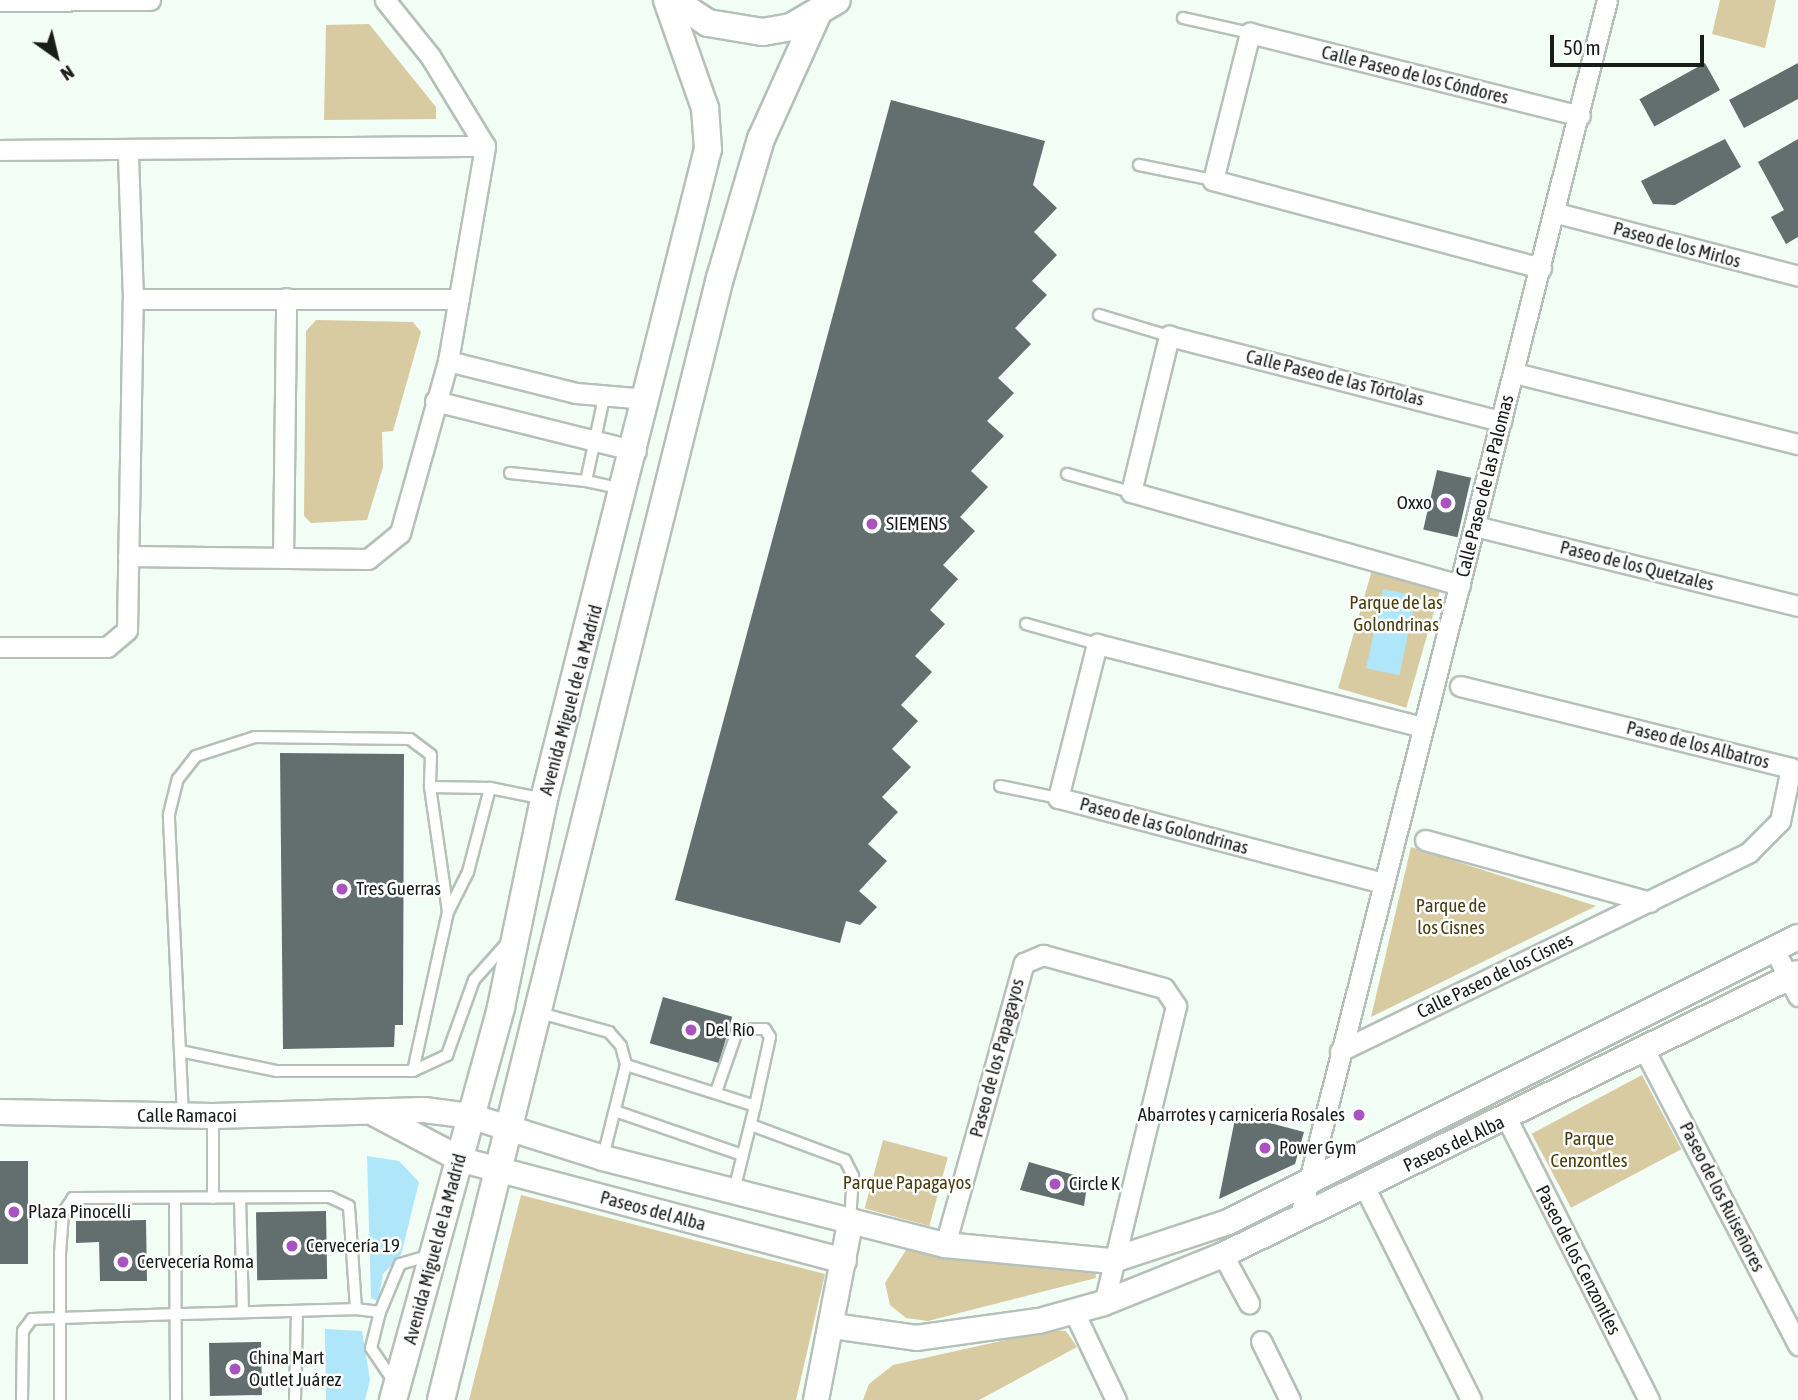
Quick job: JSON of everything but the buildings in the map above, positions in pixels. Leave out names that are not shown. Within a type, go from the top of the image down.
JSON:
[{"type":"main road","name":"Avenida Miguel de la Madrid","points":[[395,1393],[461,1160],[470,1116],[520,930],[544,799],[636,451],[708,149],[705,108],[667,0]]},
{"type":"main road","points":[[673,0],[708,23],[735,31],[763,32],[827,8]]},
{"type":"main road","name":"Avenida Miguel de la Madrid","points":[[440,1400],[540,1013],[720,278],[761,139],[827,8]]},
{"type":"street","points":[[0,1],[149,0]]},
{"type":"street","points":[[128,556],[368,559],[389,547],[413,497],[435,401],[448,361],[485,146],[430,56],[385,0]]},
{"type":"street","name":"Calle Paseo de las Palomas","points":[[1300,1216],[1501,421],[1557,214],[1607,0]]},
{"type":"street","points":[[1250,33],[1213,180],[1541,268]]},
{"type":"street","name":"Calle Paseo de los Cóndores","points":[[1250,33],[1580,116]]},
{"type":"street","points":[[0,150],[128,153],[485,146]]},
{"type":"street","points":[[0,647],[107,647],[119,640],[127,630],[133,299],[128,153]]},
{"type":"street","name":"Paseo de los Mirlos","points":[[1557,214],[1798,276]]},
{"type":"street","points":[[283,558],[286,298]]},
{"type":"street","points":[[133,299],[459,299]]},
{"type":"street","points":[[1169,336],[1131,492],[1460,585]]},
{"type":"street","name":"Calle Paseo de las Tórtolas","points":[[1169,336],[1501,421]]},
{"type":"street","points":[[448,361],[604,398],[647,399]]},
{"type":"street","points":[[1514,373],[1798,444]]},
{"type":"street","points":[[435,401],[596,445],[636,451]]},
{"type":"street","name":"Paseo de los Quetzales","points":[[1475,526],[1798,606]]},
{"type":"street","points":[[1097,645],[1423,727]]},
{"type":"street","name":"Paseo de las Golondrinas","points":[[1097,645],[1058,798],[1383,883]]},
{"type":"street","name":"Paseo de los Albatros","points":[[1460,685],[1791,768],[1771,836],[1650,902]]},
{"type":"street","points":[[1425,840],[1650,902]]},
{"type":"street","name":"Calle Paseo de los Cisnes","points":[[1340,1051],[1650,902]]},
{"type":"street","name":"Paseos del Alba","points":[[470,1116],[603,1158],[945,1245],[1110,1261],[1191,1238],[1798,937]]},
{"type":"street","points":[[1774,949],[1795,982]]},
{"type":"street","name":"Paseo de los Papagayos","points":[[945,1245],[1021,968],[1043,955],[1164,988],[1176,1006],[1110,1261]]},
{"type":"street","name":"Paseos del Alba","points":[[833,1326],[916,1338],[1074,1312],[1104,1303],[1223,1255],[1507,1119],[1644,1049],[1795,982]]},
{"type":"street","name":"Paseo de los Ruiseñores","points":[[1644,1049],[1798,1345]]},
{"type":"street","name":"Calle Ramacoi","points":[[0,1112],[213,1116],[374,1114],[424,1110],[470,1116]]},
{"type":"street","name":"Calle Ramacoi","points":[[374,1114],[461,1160]]},
{"type":"street","name":"Paseo de los Cenzontles","points":[[1507,1119],[1650,1400]]},
{"type":"street","name":"Paseos del Alba","points":[[461,1160],[844,1261]]},
{"type":"street","points":[[1364,1186],[1471,1400]]},
{"type":"street","points":[[816,1400],[833,1326],[850,1223]]},
{"type":"street","points":[[1223,1255],[1249,1303]]},
{"type":"street","points":[[1104,1303],[1110,1261]]},
{"type":"street","points":[[1074,1312],[1116,1400]]},
{"type":"street","points":[[1261,1341],[1290,1400]]},
{"type":"lane","name":"Calle Paseo de los Cóndores","points":[[1183,18],[1250,33]]},
{"type":"lane","points":[[1139,165],[1213,180]]},
{"type":"lane","name":"Calle Paseo de las Tórtolas","points":[[1099,315],[1169,336]]},
{"type":"lane","points":[[586,481],[596,445],[604,398]]},
{"type":"lane","points":[[510,473],[586,481],[626,489]]},
{"type":"lane","points":[[1067,474],[1131,492]]},
{"type":"lane","points":[[1026,624],[1097,645]]},
{"type":"lane","points":[[183,1116],[169,814],[178,779],[196,756],[255,737],[410,739],[431,755],[430,787],[437,870],[448,912]]},
{"type":"lane","points":[[1000,786],[1058,798]]},
{"type":"lane","points":[[430,787],[490,788],[544,799]]},
{"type":"lane","points":[[413,1071],[448,912],[468,872],[490,788]]},
{"type":"lane","points":[[180,1051],[277,1071],[413,1071],[447,1055],[474,980],[520,930]]},
{"type":"lane","points":[[540,1013],[609,1032],[626,1065],[603,1158]]},
{"type":"lane","points":[[716,1092],[738,1029],[765,1029],[770,1037],[733,1192]]},
{"type":"lane","points":[[626,1065],[755,1106]]},
{"type":"lane","points":[[615,1111],[742,1155]]},
{"type":"lane","points":[[213,1116],[213,1198]]},
{"type":"lane","points":[[751,1125],[845,1160],[853,1176],[850,1223]]},
{"type":"lane","points":[[60,1400],[60,1318],[67,1203],[85,1194],[175,1200],[330,1197],[349,1206],[355,1309]]},
{"type":"lane","points":[[240,1198],[243,1312]]},
{"type":"lane","points":[[175,1200],[179,1314],[176,1400]]},
{"type":"lane","points":[[395,1393],[373,1354],[380,1312],[400,1264],[435,1255]]},
{"type":"lane","points":[[22,1400],[26,1323],[60,1318],[243,1312],[355,1309],[380,1312]]},
{"type":"lane","points":[[295,1400],[297,1311]]},
{"type":"green space","points":[[1720,0],[1776,0],[1765,48],[1712,34]]},
{"type":"green space","points":[[369,24],[436,107],[436,119],[324,120],[326,25]]},
{"type":"green space","points":[[316,320],[413,322],[421,332],[393,431],[382,432],[383,467],[367,520],[311,523],[304,516],[306,331]]},
{"type":"green space","name":"Parque de las Golondrinas","points":[[1372,570],[1440,590],[1406,708],[1338,688]]},
{"type":"green space","name":"Parque de los Cisnes","points":[[1411,847],[1596,906],[1371,1017]]},
{"type":"green space","name":"Parque Cenzontles","points":[[1642,1075],[1681,1149],[1571,1208],[1532,1134]]},
{"type":"green space","name":"Parque Papagayos","points":[[883,1140],[948,1157],[929,1226],[865,1209]]},
{"type":"green space","points":[[521,1195],[825,1274],[796,1400],[469,1400]]},
{"type":"green space","points":[[906,1250],[993,1263],[1083,1266],[1095,1268],[1096,1278],[928,1321],[906,1318],[890,1305],[885,1283]]},
{"type":"green space","points":[[1051,1330],[1066,1331],[1077,1347],[979,1400],[863,1400],[869,1384],[893,1365]]},
{"type":"water","points":[[1383,589],[1416,596],[1399,675],[1366,668]]},
{"type":"water","points":[[367,1156],[399,1161],[419,1182],[401,1255],[383,1274],[378,1301],[371,1298]]},
{"type":"water","points":[[325,1329],[362,1331],[370,1380],[365,1400],[326,1400]]},
{"type":"place","name":"Oxxo","points":[[1446,503]]},
{"type":"place","name":"SIEMENS","points":[[872,524]]},
{"type":"place","name":"Tres Guerras","points":[[342,889]]},
{"type":"place","name":"Del Río","points":[[691,1030]]},
{"type":"place","name":"Abarrotes y carnicería Rosales","points":[[1359,1115]]},
{"type":"place","name":"Power Gym","points":[[1265,1148]]},
{"type":"place","name":"Circle K","points":[[1055,1184]]},
{"type":"place","name":"Plaza Pinocelli","points":[[14,1212]]},
{"type":"place","name":"Cervecería 19","points":[[292,1246]]},
{"type":"place","name":"Cervecería Roma","points":[[123,1262]]},
{"type":"place","name":"China Mart Outlet Juárez","points":[[235,1369]]}]
